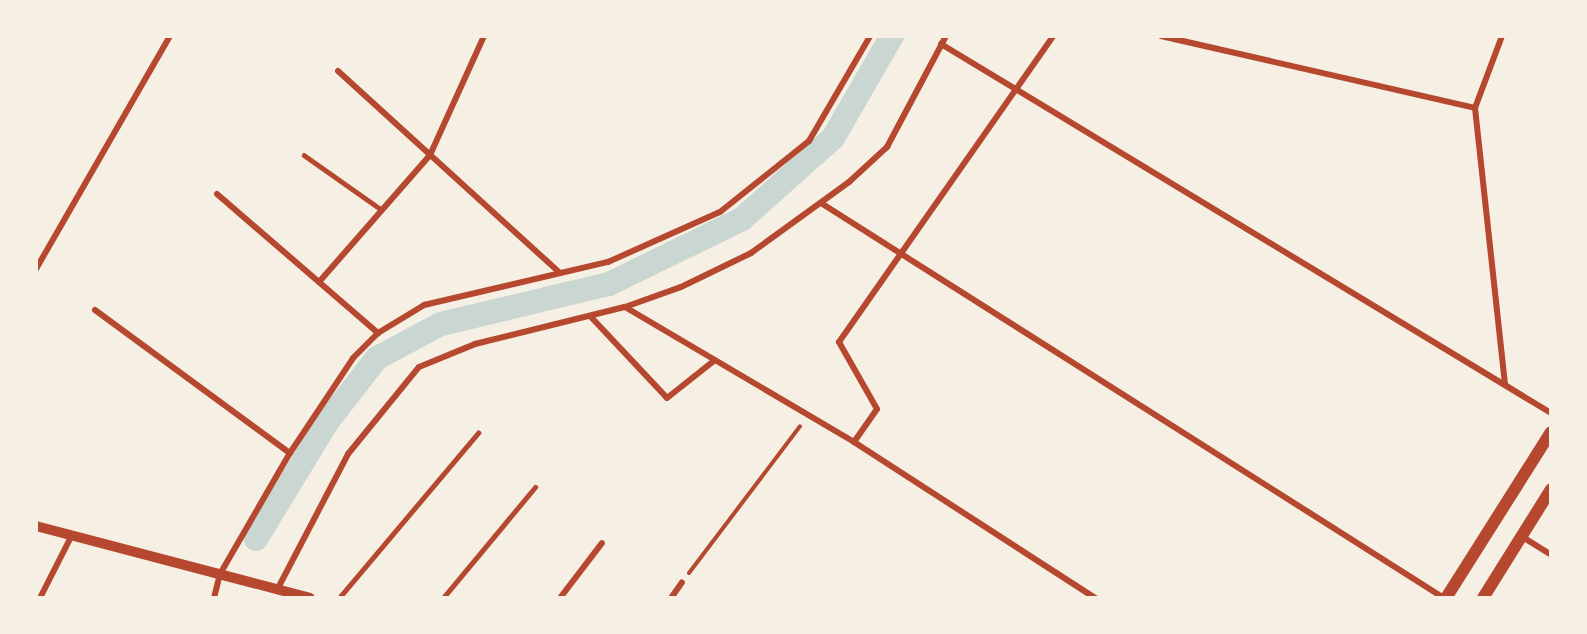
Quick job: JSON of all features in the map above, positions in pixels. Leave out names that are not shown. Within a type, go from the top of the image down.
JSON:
[{"type":"main road","points":[[1445,598],[1551,432]]},
{"type":"main road","points":[[1483,598],[1551,489]]},
{"type":"street","points":[[36,269],[170,36]]},
{"type":"street","points":[[319,282],[430,155],[484,36]]},
{"type":"street","points":[[214,598],[220,574],[290,453],[353,358],[378,333],[424,305],[608,262],[720,212],[809,141],[870,36]]},
{"type":"street","points":[[277,590],[348,454],[419,368],[475,344],[625,308],[681,287],[751,253],[821,203],[886,147],[946,36]]},
{"type":"street","points":[[854,442],[877,409],[839,342],[1053,36]]},
{"type":"street","points":[[1161,36],[1475,108]]},
{"type":"street","points":[[1502,36],[1475,108],[1505,383]]},
{"type":"street","points":[[941,44],[1505,383],[1551,413]]},
{"type":"street","points":[[338,71],[560,273]]},
{"type":"street","points":[[216,194],[378,333]]},
{"type":"street","points":[[821,203],[1445,598]]},
{"type":"street","points":[[625,308],[854,442],[1095,598]]},
{"type":"street","points":[[95,310],[290,453]]},
{"type":"street","points":[[591,317],[667,398],[715,360]]},
{"type":"street","points":[[36,526],[310,598]]},
{"type":"street","points":[[40,598],[72,535]]},
{"type":"street","points":[[1521,536],[1551,555]]},
{"type":"street","points":[[560,598],[602,543]]},
{"type":"street","points":[[671,598],[682,582]]},
{"type":"lane","points":[[304,155],[382,210]]},
{"type":"lane","points":[[339,598],[478,433]]},
{"type":"lane","points":[[442,598],[535,487]]},
{"type":"path","points":[[682,582],[808,416]]},
{"type":"waterway","points":[[256,539],[327,422],[377,358],[441,324],[609,284],[742,219],[833,138],[892,36]]}]
